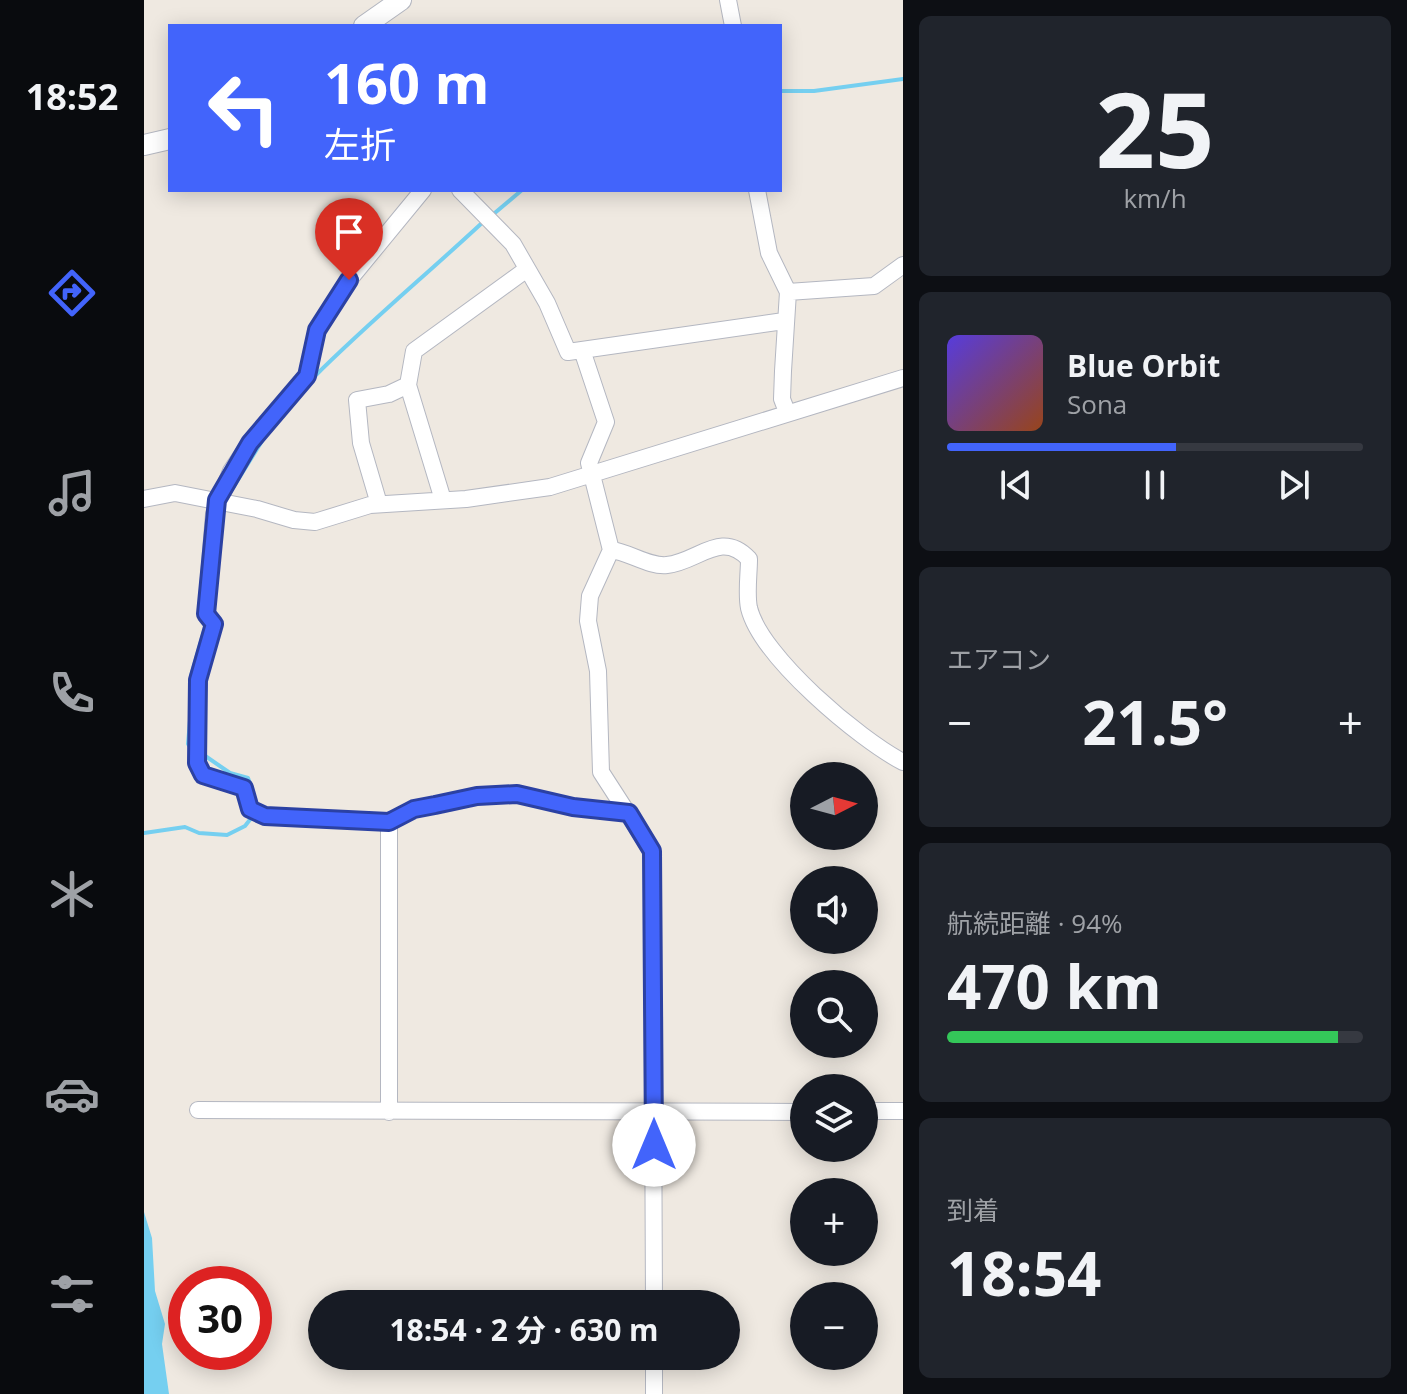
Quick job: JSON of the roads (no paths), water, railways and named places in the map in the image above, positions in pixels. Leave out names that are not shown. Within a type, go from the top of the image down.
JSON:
[{"type":"street","points":[[367,24],[401,0]]},
{"type":"street","points":[[728,0],[733,24]]},
{"type":"street","points":[[144,145],[168,139]]},
{"type":"street","points":[[421,192],[401,213],[330,307],[317,330],[307,376],[250,443],[217,500],[206,614],[214,624],[198,680],[197,763],[203,775],[244,788],[250,809],[265,816],[389,822],[414,809],[491,795],[517,794],[573,807],[629,813]]},
{"type":"street","points":[[462,192],[513,244],[547,303],[568,352],[784,321]]},
{"type":"street","points":[[757,192],[769,253],[788,292],[782,399],[787,412]]},
{"type":"street","points":[[788,292],[874,286],[903,265]]},
{"type":"street","points":[[443,500],[408,385],[414,351],[527,269]]},
{"type":"street","points":[[582,350],[606,422],[589,463],[611,550],[590,596],[588,621],[598,671],[601,772],[652,851],[654,1290]]},
{"type":"street","points":[[144,499],[175,493],[315,522],[379,504],[550,487],[590,472],[903,378]]},
{"type":"street","points":[[379,504],[361,443],[357,400],[389,394],[408,385]]},
{"type":"street","points":[[611,550],[666,566],[709,549],[728,545],[740,549],[749,559],[749,608],[759,630],[782,660],[872,746],[903,762]]},
{"type":"street","points":[[389,822],[389,1112]]},
{"type":"street","points":[[198,1110],[790,1112]]},
{"type":"street","points":[[878,1111],[903,1111]]},
{"type":"street","points":[[654,1370],[654,1394]]},
{"type":"water","points":[[144,1212],[152,1238],[155,1291],[165,1324],[162,1344],[169,1394],[144,1394]]},
{"type":"waterway","points":[[782,91],[814,91],[903,79]]},
{"type":"waterway","points":[[490,217],[520,192]]},
{"type":"waterway","points":[[313,378],[483,222]]},
{"type":"waterway","points":[[231,491],[262,441]]},
{"type":"waterway","points":[[191,676],[204,631]]},
{"type":"waterway","points":[[190,721],[188,744],[192,750]]},
{"type":"waterway","points":[[201,753],[230,773],[248,778],[251,786]]},
{"type":"waterway","points":[[144,833],[185,827],[199,833],[227,835],[245,826],[252,817]]}]
